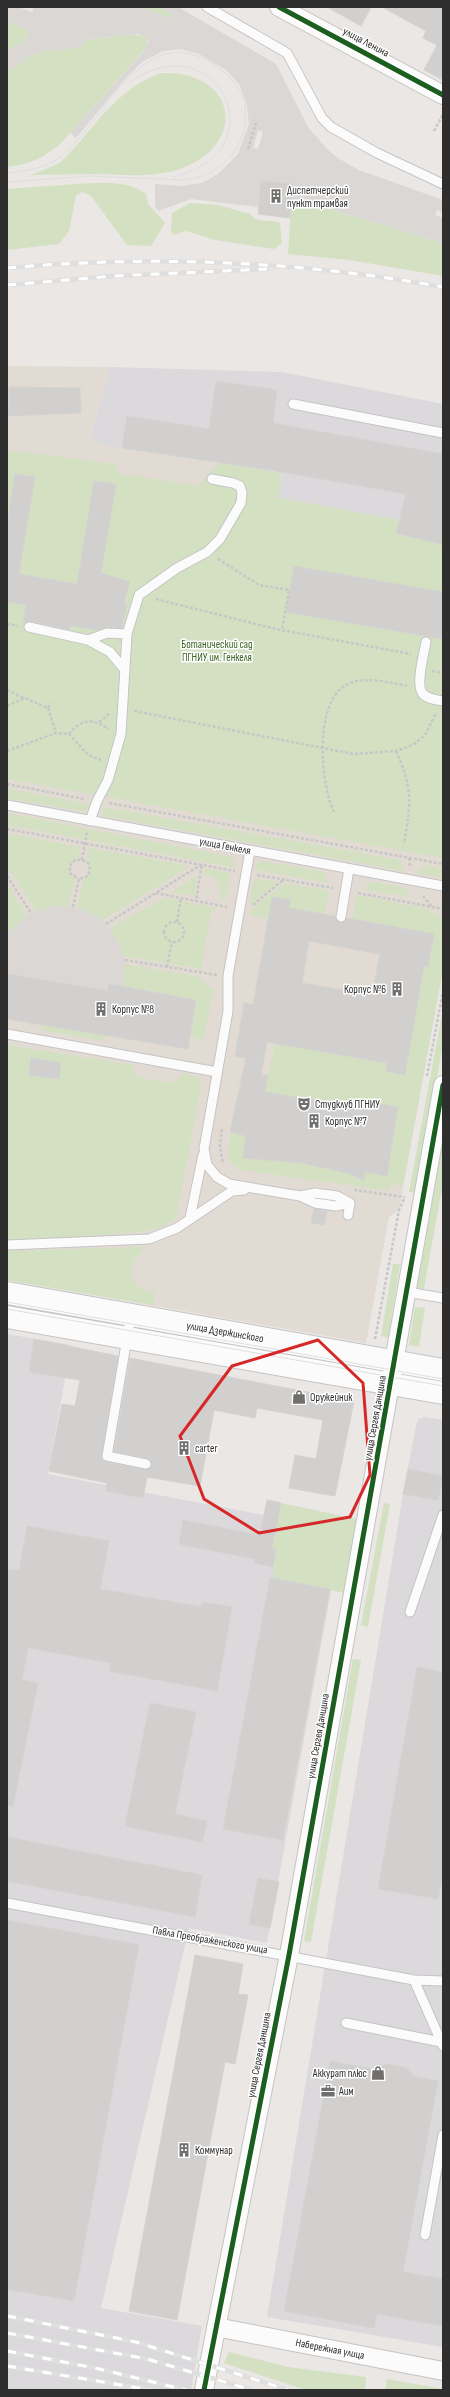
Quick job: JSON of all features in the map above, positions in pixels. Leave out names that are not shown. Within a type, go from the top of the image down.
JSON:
[{"type":"main road","name":"улица Дзержинского","points":[[7,1293],[443,1370]]},
{"type":"main road","name":"улица Дзержинского","points":[[7,1318],[443,1393]]},
{"type":"street","name":"улица Ленина","points":[[279,7],[443,95]]},
{"type":"street","name":"улица Сергея Данщина","points":[[204,2390],[289,1955],[395,1362],[407,1292],[435,1084]]},
{"type":"street","name":"Набережная улица","points":[[216,2327],[443,2371]]},
{"type":"lane","points":[[207,7],[287,53],[322,118],[331,127],[377,153],[443,184]]},
{"type":"lane","points":[[293,404],[443,433]]},
{"type":"lane","points":[[90,821],[97,801],[108,780],[121,734],[127,634],[139,595],[177,568],[207,552],[220,539],[241,503],[242,493],[240,486],[233,482],[212,479]]},
{"type":"lane","points":[[29,627],[88,640],[110,652],[125,670]]},
{"type":"lane","points":[[88,640],[107,633],[127,634]]},
{"type":"lane","points":[[426,642],[420,688],[422,693],[441,705]]},
{"type":"lane","name":"улица Генкеля","points":[[7,805],[443,886]]},
{"type":"lane","points":[[190,1218],[204,1149],[228,1011],[228,976],[250,851]]},
{"type":"lane","points":[[341,917],[349,869]]},
{"type":"lane","points":[[7,1034],[217,1072]]},
{"type":"lane","points":[[204,1149],[207,1165],[217,1177],[229,1184],[300,1196],[315,1203],[336,1206],[350,1203],[348,1215]]},
{"type":"lane","points":[[7,1245],[149,1239],[177,1228],[232,1191],[251,1188]]},
{"type":"lane","points":[[407,1292],[443,1298]]},
{"type":"lane","points":[[131,1315],[107,1456],[146,1464]]},
{"type":"lane","points":[[410,1612],[443,1516]]},
{"type":"lane","name":"Павла Преображенского улица","points":[[7,1903],[289,1955],[414,1980],[443,1981]]},
{"type":"lane","points":[[414,1980],[442,2044]]},
{"type":"lane","points":[[346,2023],[442,2044]]},
{"type":"lane","points":[[425,2235],[443,2135]]},
{"type":"path","points":[[434,131],[443,114]]},
{"type":"path","points":[[248,149],[256,123]]},
{"type":"path","points":[[207,552],[259,585],[289,590],[282,630]]},
{"type":"path","points":[[139,595],[282,630],[423,656]]},
{"type":"path","points":[[334,812],[324,775],[325,720],[330,703],[346,685],[368,680],[420,688]]},
{"type":"path","points":[[7,690],[48,708]]},
{"type":"path","points":[[7,706],[25,698]]},
{"type":"path","points":[[51,703],[48,708],[56,733]]},
{"type":"path","points":[[123,709],[354,754],[396,751],[407,748],[425,735],[441,705]]},
{"type":"path","points":[[69,734],[81,722],[89,720],[99,722],[121,734]]},
{"type":"path","points":[[7,751],[56,733],[69,734],[88,755],[112,764]]},
{"type":"path","points":[[396,751],[405,771],[410,798],[404,844]]},
{"type":"path","points":[[7,784],[443,864]]},
{"type":"path","points":[[7,829],[246,873]]},
{"type":"path","points":[[82,860],[85,844]]},
{"type":"path","points":[[75,860],[82,860],[87,862],[90,869],[88,876],[78,879],[72,875],[70,866],[75,860]]},
{"type":"path","points":[[106,924],[202,864]]},
{"type":"path","points":[[196,901],[202,864]]},
{"type":"path","points":[[7,876],[31,913]]},
{"type":"path","points":[[73,907],[78,879]]},
{"type":"path","points":[[156,893],[240,909]]},
{"type":"path","points":[[177,922],[181,898]]},
{"type":"path","points":[[177,922],[184,928],[184,937],[181,940],[172,942],[168,940],[164,932],[168,924],[177,922]]},
{"type":"path","points":[[167,967],[172,942]]},
{"type":"path","points":[[125,960],[214,975]]},
{"type":"path","points":[[435,1084],[443,991]]},
{"type":"path","points":[[223,1122],[220,1145],[223,1164],[227,1168]]},
{"type":"path","points":[[351,1190],[405,1197]]},
{"type":"path","points":[[374,1345],[399,1210],[405,1197],[406,1190]]},
{"type":"highlighted area","points":[[318,1340],[363,1383],[370,1475],[350,1517],[259,1533],[204,1499],[180,1436],[232,1366]]},
{"type":"shaded area","points":[[7,7],[18,7],[32,12],[34,7],[141,7],[170,18],[174,15],[160,7],[178,7],[276,64],[308,127],[327,149],[338,158],[359,170],[443,200],[443,212],[437,210],[435,215],[443,218],[443,243],[327,208],[291,207],[293,184],[261,181],[258,207],[191,199],[158,211],[155,206],[155,184],[180,186],[202,183],[218,174],[238,154],[249,124],[247,105],[239,84],[226,70],[199,54],[181,49],[163,51],[142,62],[126,78],[76,138],[70,133],[145,50],[148,43],[147,37],[137,34],[86,40],[83,46],[53,52],[48,49],[23,59],[23,63],[7,70],[7,50],[23,42],[29,34],[26,28],[7,22]],"holes":[[[258,130],[263,132],[258,149],[253,148]]]},
{"type":"shaded area","points":[[7,366],[110,367],[91,435],[100,445],[281,473],[279,498],[399,520],[396,533],[443,545],[443,969],[399,1210],[389,1217],[366,1343],[7,1280]]},
{"type":"shaded area","points":[[110,367],[282,372],[443,404],[443,516],[399,520],[279,498],[281,473],[100,445],[91,435]]},
{"type":"shaded area","points":[[66,906],[82,909],[103,920],[115,936],[125,960],[123,986],[109,984],[108,991],[8,974],[7,933],[31,913],[49,907]]},
{"type":"shaded area","points":[[7,1334],[71,1345],[48,1474],[342,1530],[267,1943],[189,1928],[101,2308],[202,2326],[191,2390],[7,2390]]},
{"type":"shaded area","points":[[425,1417],[443,1420],[443,2347],[267,2317],[403,1494],[418,1419]]},
{"type":"green space","points":[[141,7],[160,7],[174,15],[170,18]]},
{"type":"green space","points":[[7,22],[26,28],[29,34],[23,42],[7,50]]},
{"type":"green space","points":[[130,34],[147,37],[147,47],[60,144],[48,153],[29,163],[7,167],[7,70],[22,63],[23,59],[48,49],[53,52],[86,40]]},
{"type":"green space","points":[[162,73],[186,75],[205,83],[218,95],[225,109],[225,125],[218,141],[204,156],[183,168],[152,175],[31,175],[58,164],[121,97],[147,79]]},
{"type":"green space","points":[[89,183],[126,185],[146,194],[148,204],[165,223],[151,246],[127,245],[91,196],[82,192],[76,195],[69,231],[59,244],[7,250],[7,189]]},
{"type":"green space","points":[[190,203],[218,205],[250,214],[260,220],[280,223],[282,243],[274,249],[215,240],[186,231],[174,235],[171,232],[172,213]]},
{"type":"green space","points":[[291,207],[327,208],[443,243],[443,276],[350,260],[288,254]]},
{"type":"green space","name":"Ботанический сад ПГНИУ им. Генкеля","points":[[7,450],[115,464],[118,473],[199,486],[219,462],[281,473],[279,498],[399,520],[396,533],[443,545],[443,858],[7,779]]},
{"type":"green space","points":[[7,789],[90,804],[86,812],[7,798]]},
{"type":"green space","points":[[104,807],[400,860],[405,871],[105,816],[103,812]]},
{"type":"green space","points":[[7,813],[232,857],[236,868],[7,825]]},
{"type":"green space","points":[[7,833],[80,847],[78,859],[70,866],[70,873],[75,878],[69,906],[49,907],[36,911],[7,866]]},
{"type":"green space","points":[[89,848],[190,866],[103,920],[77,907],[83,879],[88,876],[90,869],[86,861]]},
{"type":"green space","points":[[262,861],[324,872],[329,883],[256,870],[256,864]]},
{"type":"green space","points":[[426,865],[443,868],[443,878],[415,873]]},
{"type":"green space","points":[[206,868],[230,873],[226,900],[220,899],[218,883],[209,875],[204,874]]},
{"type":"green space","points":[[198,875],[194,896],[170,892]]},
{"type":"green space","points":[[254,878],[278,883],[249,907]]},
{"type":"green space","points":[[376,882],[406,888],[409,897],[362,889],[368,884]]},
{"type":"green space","points":[[284,883],[329,891],[324,915],[288,911],[290,900],[272,897],[268,918],[250,916],[251,910]]},
{"type":"green space","points":[[7,884],[27,916],[7,933]]},
{"type":"green space","points":[[356,895],[424,908],[443,918],[443,969],[403,1186],[391,1184],[390,1191],[242,1170],[230,1163],[228,1153],[230,1132],[247,1135],[243,1158],[274,1159],[305,1163],[364,1179],[365,1172],[387,1176],[398,1107],[375,1103],[374,1110],[265,1092],[275,1043],[380,1062],[388,1060],[386,1071],[405,1075],[424,966],[428,967],[434,934],[352,919]]},
{"type":"green space","points":[[163,898],[219,908],[211,913],[201,969],[123,956],[120,944],[110,929]]},
{"type":"green space","points":[[125,964],[199,977],[213,990],[204,1040],[190,1037],[196,1000],[123,986]]},
{"type":"green space","points":[[443,1008],[443,1044],[416,1193],[409,1192]]},
{"type":"green space","points":[[42,1024],[108,1036],[102,1040],[41,1030]]},
{"type":"green space","points":[[7,1045],[132,1065],[136,1077],[174,1083],[183,1073],[199,1078],[201,1087],[176,1218],[163,1227],[138,1232],[44,1239],[7,1239]]},
{"type":"green space","points":[[443,1124],[443,1182],[424,1289],[414,1287]]},
{"type":"green space","points":[[143,1247],[142,1252],[135,1259],[131,1267],[131,1274],[134,1281],[143,1290],[155,1290],[153,1305],[7,1280],[7,1251]]},
{"type":"green space","points":[[393,1264],[400,1264],[388,1338],[381,1336]]},
{"type":"green space","points":[[415,1307],[425,1308],[419,1347],[409,1345]]},
{"type":"green space","points":[[360,1500],[366,1501],[287,1939],[282,1938],[344,1593],[275,1579],[273,1567],[276,1549],[272,1548],[281,1503],[357,1519]]},
{"type":"green space","points":[[384,1503],[390,1504],[368,1627],[361,1625]]},
{"type":"green space","points":[[353,1659],[361,1660],[311,1942],[304,1941]]},
{"type":"green space","points":[[229,2352],[288,2367],[366,2377],[365,2390],[306,2390],[224,2363]]},
{"type":"green space","points":[[387,2379],[443,2389],[443,2390],[385,2390]]},
{"type":"building","points":[[327,7],[371,7],[361,26]]},
{"type":"building","points":[[382,7],[443,7],[443,80],[424,70],[437,45],[423,38],[426,31]]},
{"type":"building","name":"Диспетчерский пункт трамвая","points":[[261,181],[293,184],[290,218],[258,214]]},
{"type":"building","points":[[216,381],[277,390],[273,423],[443,454],[443,545],[396,533],[406,494],[277,471],[122,448],[127,416],[209,429]]},
{"type":"building","points":[[9,387],[80,388],[81,413],[8,416]]},
{"type":"building","points":[[15,474],[35,477],[19,574],[77,584],[94,481],[116,484],[101,573],[130,582],[124,603],[127,603],[122,628],[107,627],[98,630],[70,626],[69,630],[30,621],[23,622],[26,605],[7,602],[7,525]]},
{"type":"building","points":[[294,566],[443,592],[443,639],[286,612]]},
{"type":"building","points":[[272,897],[290,900],[289,908],[335,916],[340,923],[347,918],[434,934],[428,967],[424,966],[405,1075],[386,1071],[387,1063],[267,1042],[261,1075],[268,1075],[265,1092],[374,1110],[375,1103],[398,1107],[387,1176],[365,1172],[364,1180],[347,1173],[302,1163],[243,1158],[246,1136],[230,1132],[246,1058],[235,1056],[244,1003],[253,1005]],"holes":[[[309,941],[380,954],[372,995],[302,983]]]},
{"type":"building","name":"Корпус №8","points":[[7,974],[108,991],[109,984],[196,1000],[188,1049],[7,1019]]},
{"type":"building","points":[[31,1058],[61,1063],[59,1079],[29,1075]]},
{"type":"building","points":[[314,1209],[327,1211],[324,1225],[311,1223]]},
{"type":"building","points":[[34,1339],[118,1356],[101,1458],[106,1462],[145,1470],[152,1466],[150,1459],[114,1451],[130,1358],[354,1401],[335,1496],[289,1488],[295,1455],[316,1459],[323,1420],[257,1408],[255,1418],[214,1410],[200,1486],[147,1477],[143,1498],[106,1491],[107,1483],[49,1471],[62,1404],[75,1406],[80,1380],[29,1372]]},
{"type":"building","points":[[408,1469],[443,1476],[438,1500],[403,1494]]},
{"type":"building","points":[[267,1500],[281,1503],[272,1548],[276,1548],[273,1567],[254,1563],[255,1559],[179,1544],[183,1520],[260,1535]]},
{"type":"building","points":[[27,1526],[109,1541],[100,1589],[201,1607],[202,1602],[232,1607],[217,1691],[109,1671],[111,1663],[28,1648],[22,1680],[38,1683],[13,1806],[7,1805],[7,1569],[19,1571]]},
{"type":"building","points":[[270,1578],[330,1589],[283,1840],[223,1829]]},
{"type":"building","points":[[417,1667],[443,1672],[443,1871],[438,1899],[378,1889]]},
{"type":"building","points":[[150,1703],[196,1712],[175,1814],[207,1821],[202,1842],[125,1826]]},
{"type":"building","points":[[7,1837],[202,1875],[195,1917],[7,1881]]},
{"type":"building","points":[[258,1878],[279,1882],[270,1928],[249,1924]]},
{"type":"building","points":[[7,1920],[139,1945],[74,2301],[7,2289]]},
{"type":"building","name":"Коммунар","points":[[195,1955],[243,1964],[238,1994],[248,1995],[235,2064],[225,2062],[177,2320],[129,2311]]},
{"type":"building","points":[[330,2061],[378,2070],[385,2064],[407,2068],[413,2076],[438,2081],[403,2272],[443,2279],[443,2326],[377,2314],[374,2328],[284,2311]]},
{"type":"tram line","points":[[7,173],[47,165],[59,158],[76,142],[125,82],[143,65],[162,55],[185,53],[210,62],[228,75],[237,86],[243,99],[245,106],[245,120],[243,133],[238,145],[231,156],[222,165],[199,177],[185,180],[91,176],[7,182]]},
{"type":"tram line","points":[[130,82],[162,68],[189,68],[211,79],[225,97],[230,120],[224,143],[206,163],[173,177]]},
{"type":"tram line","points":[[7,1302],[443,1379]]},
{"type":"tram line","points":[[7,1309],[443,1386]]},
{"type":"railway","points":[[7,268],[116,262],[171,261],[226,263],[335,271],[443,287]]},
{"type":"railway","points":[[7,285],[113,276],[267,269]]},
{"type":"railway","points":[[7,2316],[136,2342],[288,2390]]},
{"type":"railway","points":[[7,2333],[147,2359],[252,2390]]},
{"type":"railway","points":[[7,2351],[95,2368],[186,2390]]},
{"type":"railway","points":[[7,2366],[151,2390]]},
{"type":"cycle path","points":[[279,7],[443,95]]},
{"type":"cycle path","points":[[204,2390],[289,1955],[443,1085]]},
{"type":"place","name":"Диспетчерский пункт трамвая","points":[[276,196]]},
{"type":"place","name":"Корпус №6","points":[[397,989]]},
{"type":"place","name":"Корпус №8","points":[[101,1009]]},
{"type":"place","name":"Студклуб ПГНИУ","points":[[304,1104]]},
{"type":"place","name":"Корпус №7","points":[[314,1121]]},
{"type":"place","name":"Оружейник","points":[[299,1397]]},
{"type":"place","name":"carter","points":[[184,1448]]},
{"type":"place","name":"Аккурат плюс","points":[[378,2073]]},
{"type":"place","name":"Аим","points":[[328,2091]]},
{"type":"place","name":"Коммунар","points":[[184,2150]]}]
